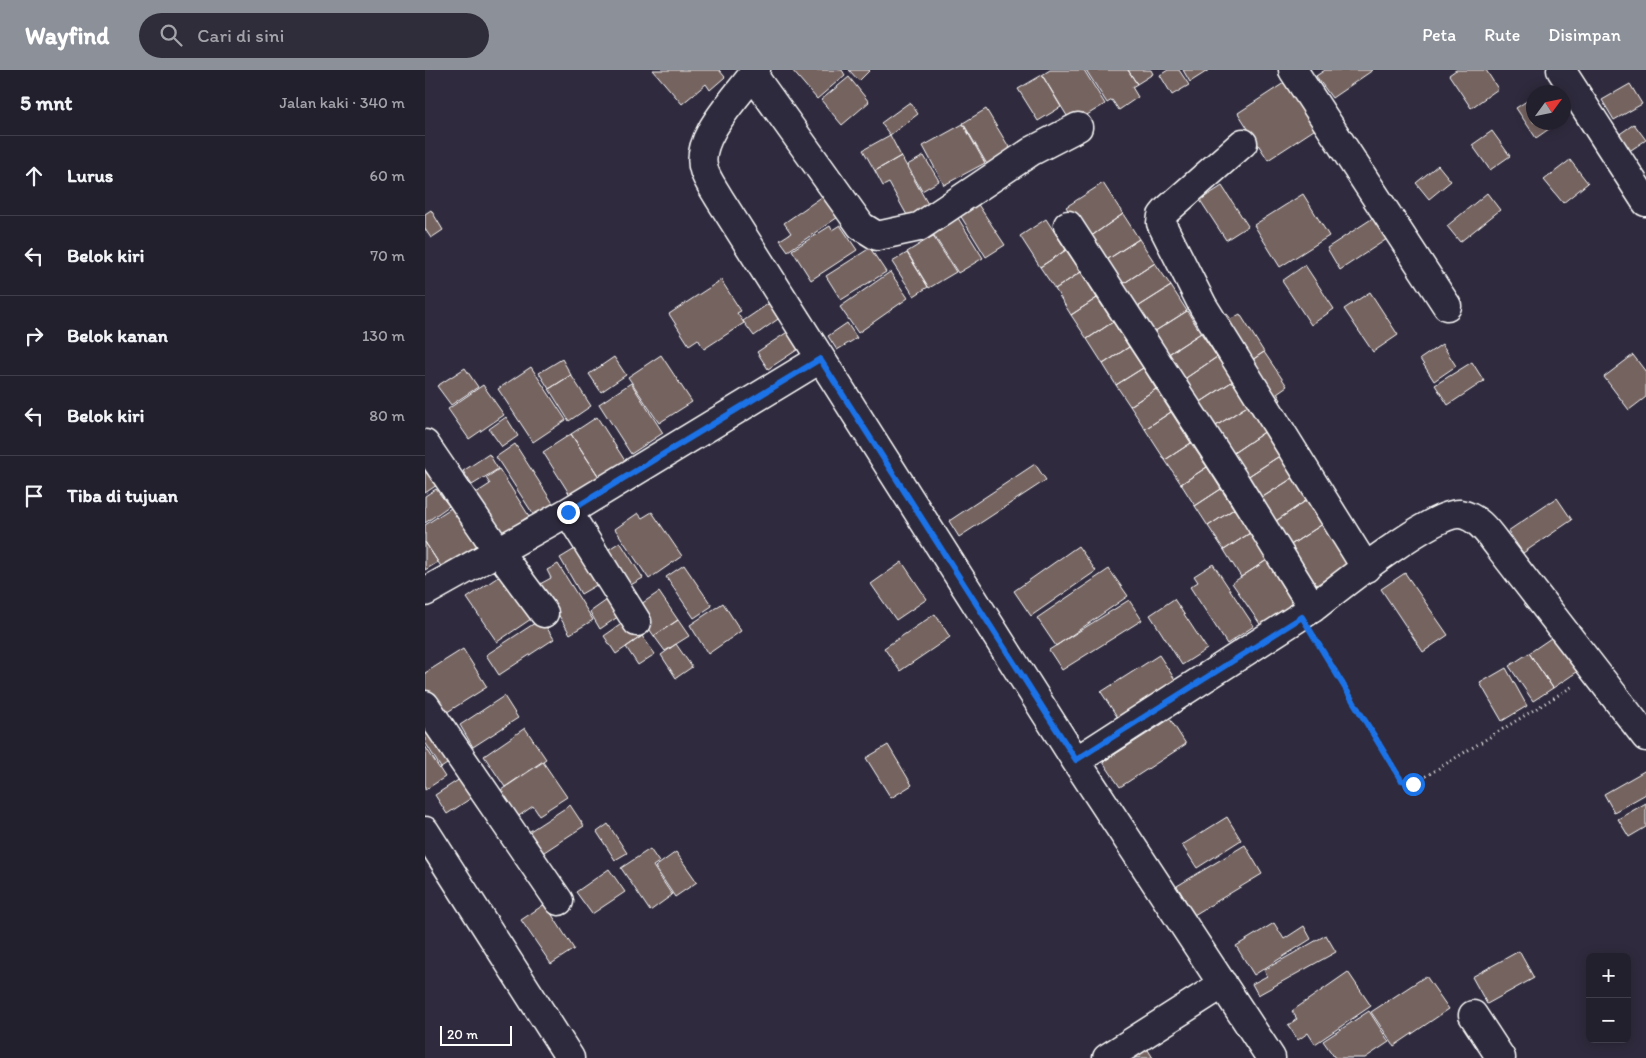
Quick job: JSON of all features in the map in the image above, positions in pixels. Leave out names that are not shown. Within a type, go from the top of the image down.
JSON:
[{"type":"street","points":[[1293,70],[1447,306]]},
{"type":"street","points":[[1561,70],[1646,202]]},
{"type":"street","points":[[1079,127],[1032,151],[919,227],[877,236],[861,226],[755,72],[710,132],[703,151],[703,169],[719,198],[820,359],[1076,760],[1271,1058]]},
{"type":"street","points":[[1243,143],[1167,210],[1162,216],[1161,223],[1203,306],[1366,568]]},
{"type":"street","points":[[1068,225],[1307,612]]},
{"type":"street","points":[[425,592],[568,512],[820,359]]},
{"type":"street","points":[[425,444],[498,551],[544,613]]},
{"type":"street","points":[[568,512],[637,622]]},
{"type":"street","points":[[1076,760],[1307,612],[1366,568],[1438,519],[1458,514],[1472,518],[1484,527],[1646,737]]},
{"type":"street","points":[[425,705],[559,901]]},
{"type":"street","points":[[425,831],[570,1058]]},
{"type":"street","points":[[1107,1058],[1223,984]]},
{"type":"street","points":[[1473,1015],[1501,1058]]},
{"type":"path","points":[[1307,612],[1401,780],[1409,784],[1413,784],[1596,672]]},
{"type":"building","points":[[653,70],[719,70],[725,77],[710,90],[706,84],[682,104]]},
{"type":"building","points":[[792,70],[842,70],[845,75],[817,99]]},
{"type":"building","points":[[849,70],[870,70],[859,81]]},
{"type":"building","points":[[1050,70],[1084,70],[1105,104],[1072,124],[1042,75]]},
{"type":"building","points":[[1086,70],[1128,70],[1137,84],[1132,87],[1138,97],[1119,110],[1112,100],[1107,103]]},
{"type":"building","points":[[1128,70],[1151,70],[1153,74],[1137,84]]},
{"type":"building","points":[[1168,70],[1179,70],[1189,85],[1172,95],[1160,75]]},
{"type":"building","points":[[1183,70],[1209,70],[1190,82]]},
{"type":"building","points":[[1325,70],[1373,70],[1332,98],[1316,76]]},
{"type":"building","points":[[1456,70],[1486,70],[1498,89],[1471,108],[1449,75]]},
{"type":"building","points":[[1042,75],[1061,107],[1038,121],[1018,89]]},
{"type":"building","points":[[849,77],[869,102],[842,125],[821,100]]},
{"type":"building","points":[[1287,81],[1317,128],[1268,160],[1238,113]]},
{"type":"building","points":[[1630,84],[1642,104],[1614,120],[1602,100]]},
{"type":"building","points":[[910,102],[918,114],[890,135],[881,123]]},
{"type":"building","points":[[1526,102],[1526,123],[1516,108]]},
{"type":"building","points":[[986,109],[1012,152],[988,166],[963,123]]},
{"type":"building","points":[[963,124],[985,163],[944,185],[923,146]]},
{"type":"building","points":[[1634,124],[1646,140],[1622,156],[1611,140]]},
{"type":"building","points":[[1531,130],[1548,130],[1536,138]]},
{"type":"building","points":[[1492,131],[1510,156],[1490,170],[1472,145]]},
{"type":"building","points":[[890,135],[901,156],[875,171],[863,150]]},
{"type":"building","points":[[901,156],[929,206],[908,217],[889,183],[883,186],[875,171]]},
{"type":"building","points":[[924,156],[939,181],[922,191],[907,165]]},
{"type":"building","points":[[1570,160],[1588,183],[1563,203],[1544,180]]},
{"type":"building","points":[[1438,165],[1451,181],[1429,199],[1416,183]]},
{"type":"building","points":[[1103,183],[1123,214],[1087,239],[1066,207]]},
{"type":"building","points":[[1222,186],[1248,226],[1226,240],[1200,200]]},
{"type":"building","points":[[1487,193],[1500,210],[1460,242],[1447,226]]},
{"type":"building","points":[[826,194],[841,215],[788,251],[780,240],[791,233],[784,223]]},
{"type":"building","points":[[1303,194],[1329,236],[1280,267],[1254,225]]},
{"type":"building","points":[[977,203],[1005,245],[986,257],[960,215]]},
{"type":"building","points":[[431,210],[443,230],[431,238],[425,229],[425,214]]},
{"type":"building","points":[[1123,214],[1139,239],[1102,263],[1087,239]]},
{"type":"building","points":[[958,218],[983,258],[958,273],[933,234]]},
{"type":"building","points":[[1373,218],[1387,239],[1340,270],[1327,248]]},
{"type":"building","points":[[1046,219],[1066,250],[1040,267],[1020,236]]},
{"type":"building","points":[[840,225],[857,250],[811,280],[792,250],[830,226],[832,230]]},
{"type":"building","points":[[933,236],[956,272],[929,288],[907,252]]},
{"type":"building","points":[[1139,239],[1155,263],[1118,287],[1102,263]]},
{"type":"building","points":[[870,248],[886,272],[841,300],[826,276]]},
{"type":"building","points":[[1066,250],[1081,272],[1055,289],[1040,267]]},
{"type":"building","points":[[907,253],[928,287],[914,296],[892,262]]},
{"type":"building","points":[[1155,263],[1171,286],[1133,310],[1118,287]]},
{"type":"building","points":[[1305,265],[1334,309],[1311,325],[1282,281]]},
{"type":"building","points":[[890,272],[908,298],[858,333],[840,307]]},
{"type":"building","points":[[1081,272],[1097,298],[1071,315],[1055,289]]},
{"type":"building","points":[[721,280],[741,311],[737,313],[744,323],[704,349],[698,339],[689,345],[669,314]]},
{"type":"building","points":[[1171,286],[1187,311],[1149,335],[1133,310]]},
{"type":"building","points":[[1370,292],[1398,335],[1373,352],[1344,309]]},
{"type":"building","points":[[1097,298],[1113,322],[1087,339],[1071,315]]},
{"type":"building","points":[[771,302],[781,317],[754,336],[743,321]]},
{"type":"building","points":[[1187,311],[1201,333],[1164,357],[1149,335]]},
{"type":"building","points":[[1227,314],[1231,319],[1240,314],[1264,352],[1243,366],[1214,322]]},
{"type":"building","points":[[1113,322],[1129,347],[1103,364],[1087,339]]},
{"type":"building","points":[[847,323],[857,338],[837,350],[828,336]]},
{"type":"building","points":[[789,331],[800,348],[768,369],[757,352]]},
{"type":"building","points":[[1201,333],[1217,357],[1180,382],[1164,357]]},
{"type":"building","points":[[1442,344],[1456,366],[1434,381],[1420,359]]},
{"type":"building","points":[[1129,347],[1143,368],[1116,385],[1103,364]]},
{"type":"building","points":[[1264,352],[1287,386],[1277,393],[1281,400],[1270,408],[1243,366]]},
{"type":"building","points":[[661,355],[692,402],[659,423],[628,377]]},
{"type":"building","points":[[1633,355],[1646,372],[1646,397],[1629,410],[1604,377]]},
{"type":"building","points":[[614,357],[626,375],[601,392],[589,374]]},
{"type":"building","points":[[1217,357],[1233,381],[1196,405],[1180,382]]},
{"type":"building","points":[[562,359],[571,375],[549,389],[539,373]]},
{"type":"building","points":[[1472,362],[1484,381],[1448,405],[1435,385]]},
{"type":"building","points":[[531,367],[566,420],[533,442],[498,389]]},
{"type":"building","points":[[465,368],[478,387],[451,405],[437,386]]},
{"type":"building","points":[[1143,368],[1156,389],[1130,406],[1116,385]]},
{"type":"building","points":[[571,375],[591,406],[569,421],[549,389]]},
{"type":"building","points":[[1233,381],[1249,405],[1211,429],[1196,405]]},
{"type":"building","points":[[631,383],[663,433],[631,454],[599,404]]},
{"type":"building","points":[[483,385],[504,415],[469,439],[448,409]]},
{"type":"building","points":[[1156,389],[1171,412],[1145,429],[1130,406]]},
{"type":"building","points":[[1249,405],[1266,431],[1229,456],[1211,429]]},
{"type":"building","points":[[1171,412],[1191,443],[1165,460],[1145,429]]},
{"type":"building","points":[[506,417],[518,436],[502,447],[489,429]]},
{"type":"building","points":[[597,417],[629,467],[603,483],[571,434]]},
{"type":"building","points":[[1266,431],[1281,455],[1244,479],[1229,456]]},
{"type":"building","points":[[571,434],[601,480],[572,498],[543,452]]},
{"type":"building","points":[[1191,443],[1207,467],[1181,484],[1165,460]]},
{"type":"building","points":[[515,444],[554,505],[535,517],[496,457]]},
{"type":"building","points":[[489,454],[498,469],[472,485],[463,471]]},
{"type":"building","points":[[1281,455],[1296,476],[1258,500],[1244,479]]},
{"type":"building","points":[[425,459],[440,483],[425,493]]},
{"type":"building","points":[[1035,464],[1046,480],[959,537],[949,521]]},
{"type":"building","points":[[1207,467],[1221,489],[1195,506],[1181,484]]},
{"type":"building","points":[[499,469],[529,516],[502,534],[476,493],[490,484],[486,478]]},
{"type":"building","points":[[1296,476],[1310,498],[1273,523],[1258,500]]},
{"type":"building","points":[[436,489],[449,506],[425,523],[425,496]]},
{"type":"building","points":[[1221,489],[1234,509],[1208,526],[1195,506]]},
{"type":"building","points":[[1310,498],[1326,522],[1289,546],[1273,523]]},
{"type":"building","points":[[1557,498],[1572,520],[1523,553],[1508,531]]},
{"type":"building","points":[[451,508],[477,546],[442,568],[425,542],[425,525]]},
{"type":"building","points":[[1234,509],[1250,533],[1224,550],[1208,526]]},
{"type":"building","points":[[652,512],[682,556],[649,579],[615,529],[638,513],[642,518]]},
{"type":"building","points":[[1326,522],[1351,562],[1315,586],[1289,546]]},
{"type":"building","points":[[1250,533],[1267,560],[1241,577],[1224,550]]},
{"type":"building","points":[[425,542],[438,562],[425,570]]},
{"type":"building","points":[[620,542],[643,578],[629,586],[606,551]]},
{"type":"building","points":[[585,543],[607,579],[581,594],[560,558]]},
{"type":"building","points":[[1078,546],[1096,571],[1031,616],[1014,591]]},
{"type":"building","points":[[1267,560],[1297,604],[1262,627],[1232,583]]},
{"type":"building","points":[[902,562],[927,599],[896,620],[871,584]]},
{"type":"building","points":[[558,564],[593,620],[570,634],[540,584],[551,578],[547,570]]},
{"type":"building","points":[[1213,564],[1254,626],[1227,644],[1190,587],[1198,582],[1194,576]]},
{"type":"building","points":[[684,565],[712,606],[694,618],[666,577]]},
{"type":"building","points":[[1109,569],[1128,596],[1056,646],[1037,618]]},
{"type":"building","points":[[1405,573],[1448,635],[1423,652],[1381,589]]},
{"type":"building","points":[[501,575],[531,619],[497,642],[467,598]]},
{"type":"building","points":[[659,592],[678,620],[654,636],[635,608]]},
{"type":"building","points":[[614,595],[625,612],[600,629],[590,612]]},
{"type":"building","points":[[1174,599],[1207,649],[1182,665],[1150,615]]},
{"type":"building","points":[[1129,600],[1142,620],[1062,670],[1049,650]]},
{"type":"building","points":[[723,603],[741,631],[708,654],[690,625]]},
{"type":"building","points":[[935,614],[950,637],[900,671],[884,648]]},
{"type":"building","points":[[630,618],[642,636],[616,654],[604,636]]},
{"type":"building","points":[[541,619],[554,639],[499,675],[486,655]]},
{"type":"building","points":[[678,620],[689,636],[665,651],[654,636]]},
{"type":"building","points":[[642,636],[655,654],[638,665],[626,647]]},
{"type":"building","points":[[1554,636],[1577,672],[1553,688],[1529,653]]},
{"type":"building","points":[[676,644],[692,667],[676,678],[661,655]]},
{"type":"building","points":[[463,649],[487,687],[441,716],[425,690],[425,673]]},
{"type":"building","points":[[1529,653],[1553,688],[1533,701],[1509,666]]},
{"type":"building","points":[[1159,655],[1176,681],[1118,718],[1101,692]]},
{"type":"building","points":[[1506,668],[1527,706],[1502,721],[1480,683]]},
{"type":"building","points":[[504,696],[518,718],[473,747],[460,725]]},
{"type":"building","points":[[425,709],[456,758],[441,768],[425,742]]},
{"type":"building","points":[[1170,719],[1186,744],[1120,787],[1103,762]]},
{"type":"building","points":[[525,728],[546,759],[505,787],[484,756]]},
{"type":"building","points":[[888,745],[912,785],[891,798],[866,758]]},
{"type":"building","points":[[425,746],[445,777],[425,790]]},
{"type":"building","points":[[543,762],[567,797],[539,815],[533,806],[516,818],[498,792]]},
{"type":"building","points":[[1646,770],[1646,794],[1614,812],[1604,794]]},
{"type":"building","points":[[463,777],[479,793],[447,814],[435,795]]},
{"type":"building","points":[[1646,803],[1646,827],[1629,837],[1618,819]]},
{"type":"building","points":[[570,805],[584,826],[541,854],[527,833]]},
{"type":"building","points":[[1227,817],[1241,840],[1197,868],[1182,845]]},
{"type":"building","points":[[608,824],[627,853],[615,860],[597,832]]},
{"type":"building","points":[[1245,845],[1262,874],[1194,915],[1177,886]]},
{"type":"building","points":[[650,849],[659,862],[653,866],[672,895],[650,911],[621,868]]},
{"type":"building","points":[[676,852],[697,882],[675,897],[655,867]]},
{"type":"building","points":[[609,869],[625,892],[592,914],[576,892]]},
{"type":"building","points":[[545,904],[574,949],[551,964],[521,920]]},
{"type":"building","points":[[1274,923],[1284,939],[1304,926],[1311,939],[1254,975],[1236,946]]},
{"type":"building","points":[[1326,935],[1336,952],[1258,995],[1252,984],[1267,976],[1264,970]]},
{"type":"building","points":[[1519,951],[1534,978],[1487,1004],[1472,977]]},
{"type":"building","points":[[1348,972],[1371,1006],[1315,1044],[1308,1033],[1298,1040],[1288,1025],[1297,1019],[1292,1011]]},
{"type":"building","points":[[1426,976],[1449,1009],[1394,1046],[1371,1012]]},
{"type":"building","points":[[1369,1011],[1389,1042],[1365,1058],[1335,1058],[1323,1041]]},
{"type":"building","points":[[1145,1045],[1153,1058],[1128,1058]]},
{"type":"route","points":[[568,512],[820,359],[1076,760],[1302,617],[1401,780],[1413,784]]}]
